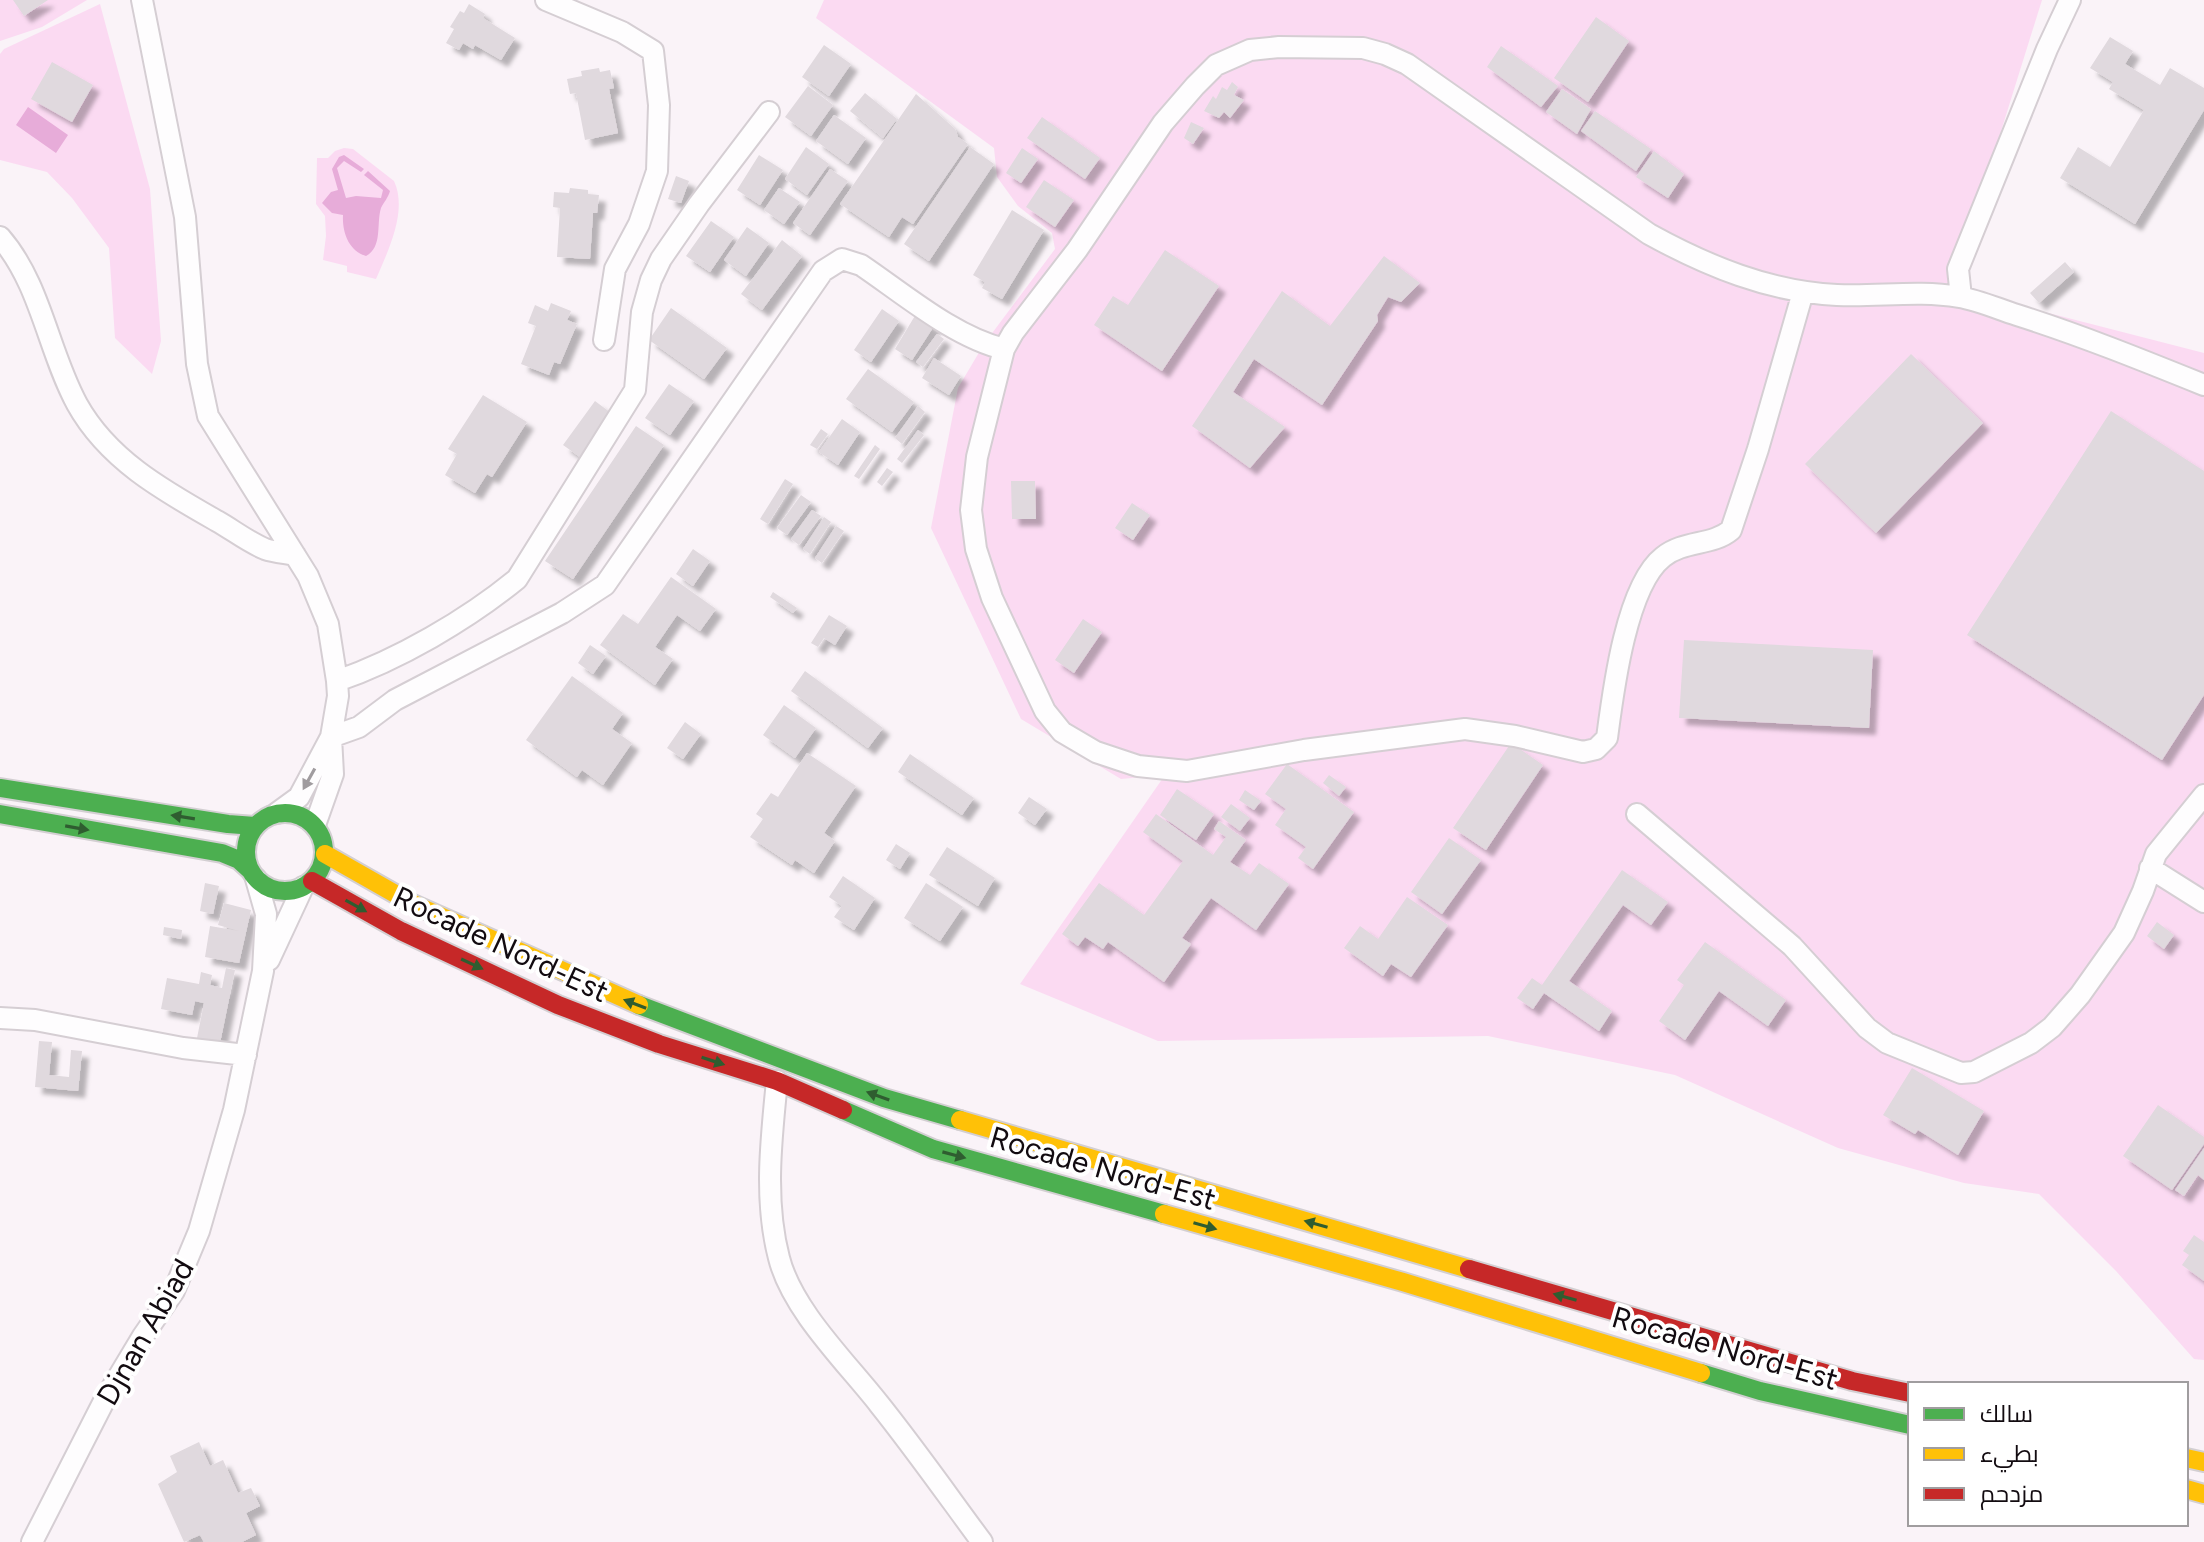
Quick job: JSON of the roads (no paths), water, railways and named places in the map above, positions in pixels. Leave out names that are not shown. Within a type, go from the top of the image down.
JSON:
[{"type":"highway","points":[[0,788],[228,824],[255,826],[268,818],[297,814],[315,825],[324,844],[324,864],[308,884],[283,892],[264,885],[239,860],[222,853],[0,814]]},
{"type":"highway","points":[[253,874],[246,850],[252,831],[268,818]]},
{"type":"highway","name":"Rocade Nord-Est","points":[[325,854],[413,904],[610,994],[884,1098],[1838,1377],[1908,1393]]},
{"type":"highway","name":"Rocade Nord-Est","points":[[308,884],[558,1005],[659,1044],[777,1081],[933,1149],[1403,1282],[1760,1391],[1908,1425]]},
{"type":"street","points":[[142,0],[185,217],[197,364],[208,416],[308,576],[328,624],[338,696],[331,737],[333,774],[315,825]]},
{"type":"street","points":[[546,0],[622,32],[653,51],[659,105],[657,171],[639,224],[615,269],[604,340]]},
{"type":"street","points":[[1961,297],[1958,269],[2070,0]]},
{"type":"street","points":[[1803,292],[1731,530],[1721,538],[1679,546],[1649,571],[1633,605],[1607,738],[1596,749],[1583,752],[1515,736],[1465,729],[1304,750],[1187,771],[1138,766],[1096,752],[1062,732],[1045,711],[992,598],[976,549],[971,510],[977,457],[1004,349],[1077,250],[1163,123],[1216,65],[1250,50],[1279,47],[1363,48],[1407,64],[1649,234],[1688,255],[1749,279],[1803,292],[1867,295],[1898,292],[1961,297],[2103,345],[2204,385]]},
{"type":"street","points":[[337,681],[427,639],[493,599],[517,579],[635,390],[642,312],[661,259],[769,112]]},
{"type":"street","points":[[0,237],[16,259],[37,304],[77,403],[98,435],[128,465],[170,494],[266,549],[295,555]]},
{"type":"street","points":[[268,818],[299,797],[331,737],[359,727],[395,700],[562,613],[605,585],[823,271],[842,259],[861,265],[961,332],[984,344],[1004,349]]},
{"type":"street","points":[[1637,814],[1792,946],[1867,1028],[1887,1043],[1961,1073],[1974,1072],[2031,1043],[2052,1027],[2080,995],[2124,933],[2150,868],[2170,835],[2204,795]]},
{"type":"street","points":[[2150,868],[2204,902]]},
{"type":"street","points":[[253,874],[266,914],[263,971]]},
{"type":"street","points":[[263,971],[308,884]]},
{"type":"street","name":"Djnan Abiad","points":[[32,1542],[104,1401],[174,1291],[186,1266],[234,1110],[263,971]]},
{"type":"street","points":[[0,1018],[35,1020],[183,1048],[246,1055]]},
{"type":"street","points":[[777,1081],[770,1152],[772,1212],[779,1261],[809,1315],[982,1542]]}]
